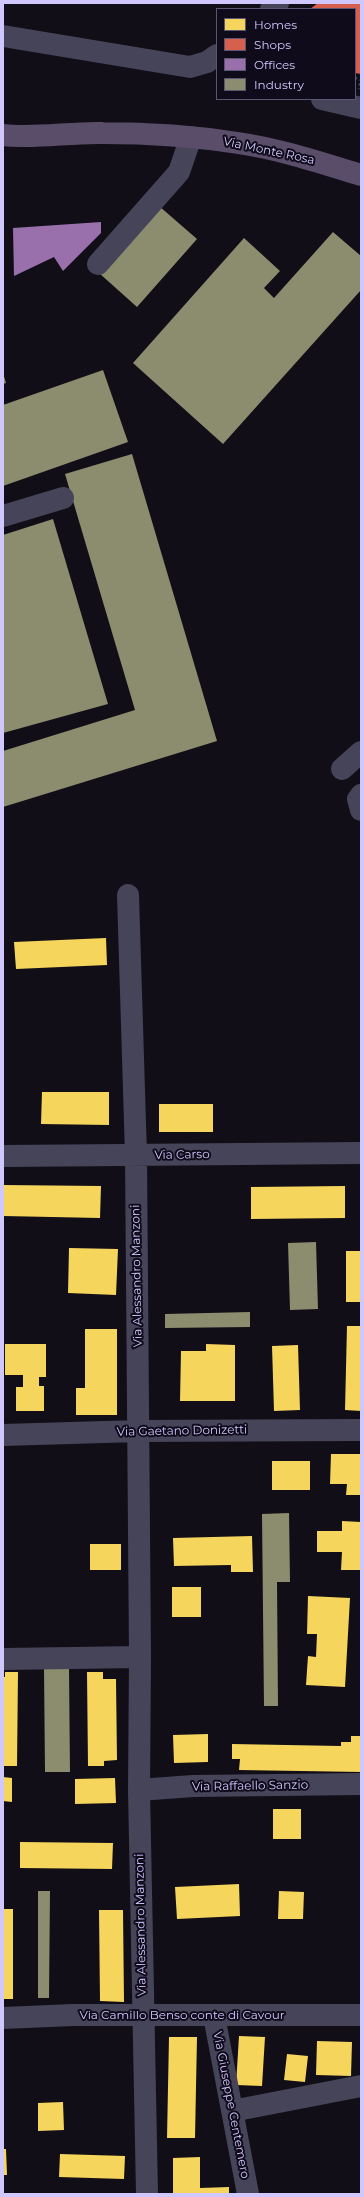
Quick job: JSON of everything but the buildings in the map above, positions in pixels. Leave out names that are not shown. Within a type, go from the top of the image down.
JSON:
[{"type":"main road","name":"Via Monte Rosa","points":[[7,139],[101,133],[183,136],[239,143],[300,156],[361,175]]},
{"type":"street","points":[[3,36],[190,67],[216,73]]},
{"type":"street","points":[[190,67],[207,62],[216,57]]},
{"type":"street","points":[[326,100],[361,108]]},
{"type":"street","points":[[98,264],[180,172],[183,136]]},
{"type":"street","points":[[3,516],[63,498]]},
{"type":"street","points":[[342,769],[361,752]]},
{"type":"street","points":[[361,795],[358,799],[361,810]]},
{"type":"street","name":"Via Alessandro Manzoni","points":[[128,895],[136,1156],[140,1657],[139,1790],[142,2016],[147,2194]]},
{"type":"street","name":"Via Carso","points":[[3,1156],[361,1153]]},
{"type":"street","name":"Via Gaetano Donizetti","points":[[3,1435],[361,1430]]},
{"type":"street","points":[[3,1659],[140,1657]]},
{"type":"street","name":"Via Raffaello Sanzio","points":[[139,1790],[193,1786],[361,1784]]},
{"type":"street","name":"Via Camillo Benso conte di Cavour","points":[[3,2018],[73,2015],[361,2015]]},
{"type":"street","name":"Via Giuseppe Centemero","points":[[214,2016],[248,2194]]},
{"type":"street","points":[[232,2110],[361,2086]]}]
